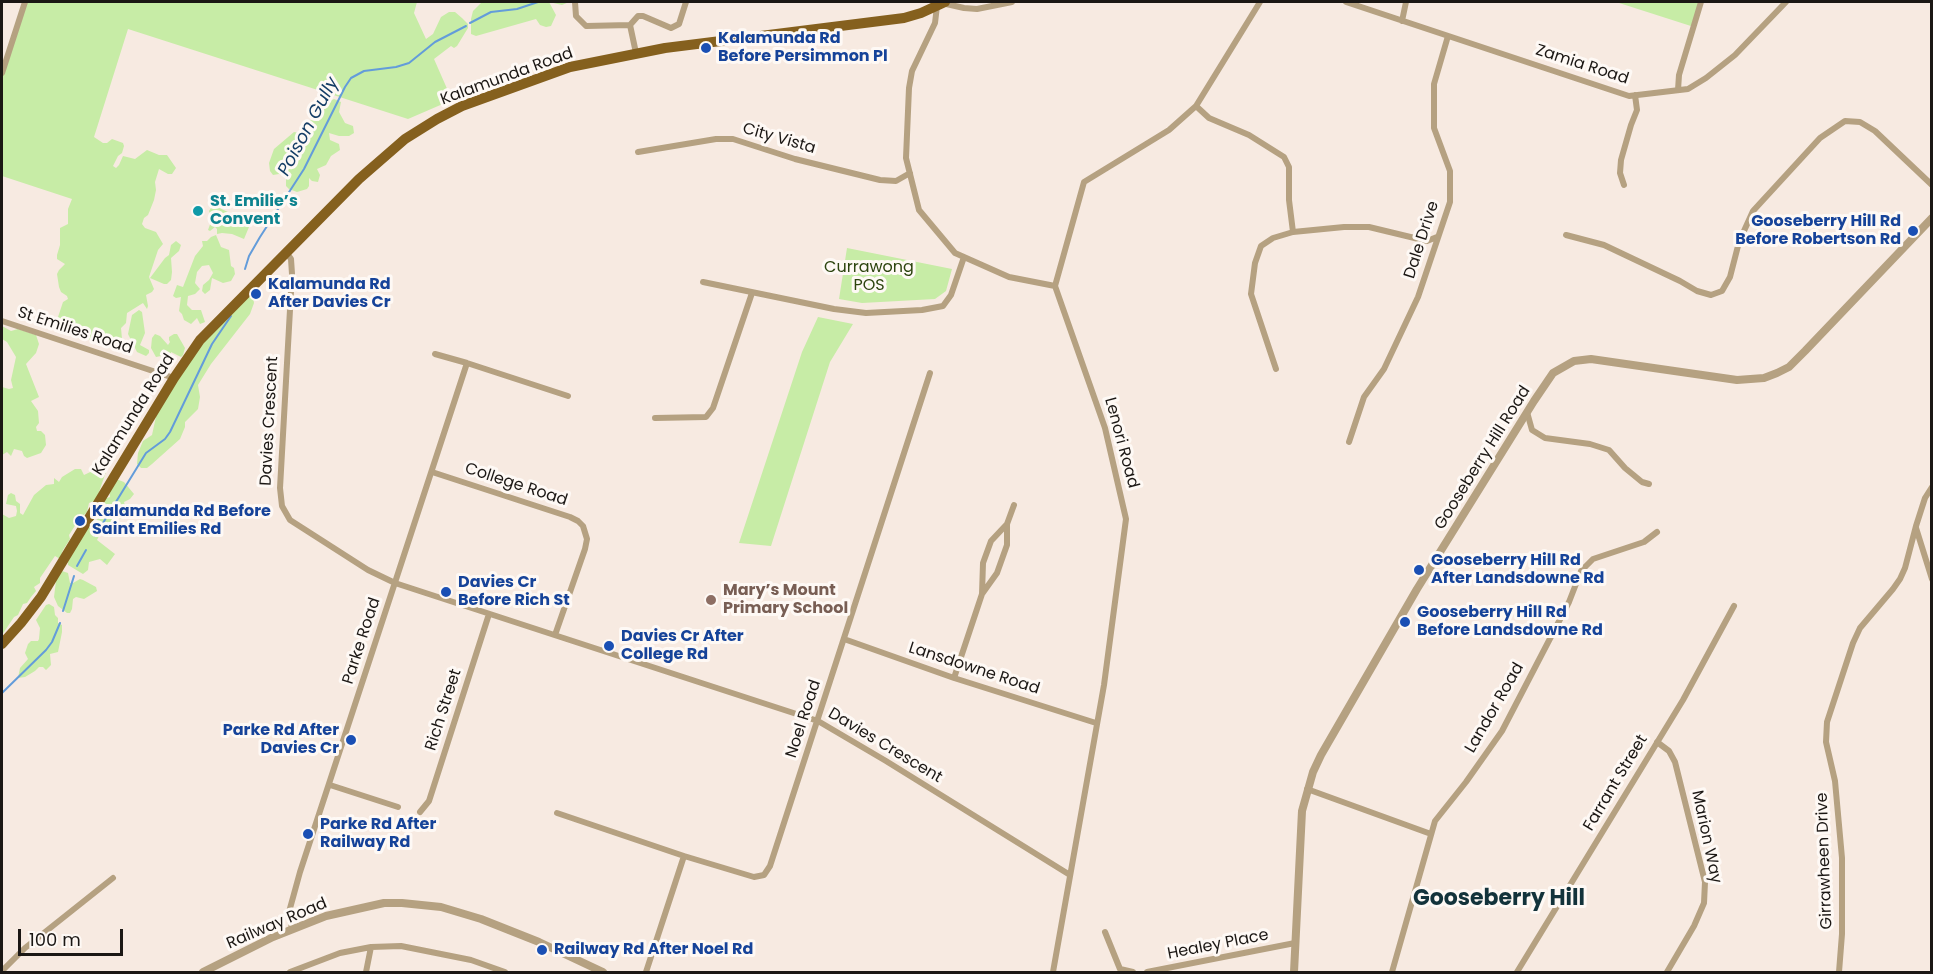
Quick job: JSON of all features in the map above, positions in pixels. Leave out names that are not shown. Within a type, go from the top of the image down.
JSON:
[{"type":"main road","name":"Kalamunda Road","points":[[2,644],[41,597],[174,378],[200,340],[286,252],[388,152],[405,139],[436,118],[462,106],[570,67],[636,52],[904,18],[941,4]]},
{"type":"street","points":[[2,73],[25,2]]},
{"type":"street","points":[[575,2],[576,16],[586,26],[630,25],[638,16],[643,16],[668,27],[675,27],[679,24],[686,2]]},
{"type":"street","points":[[1012,2],[977,9],[941,4],[912,71],[909,88],[906,158],[919,210],[955,253],[1009,276],[1055,286],[1084,183],[1169,130],[1196,106],[1260,2]]},
{"type":"street","name":"Zamia Road","points":[[1346,2],[1629,96],[1688,89],[1735,55],[1786,2]]},
{"type":"street","points":[[1402,21],[1406,2]]},
{"type":"street","points":[[1678,90],[1679,75],[1701,2]]},
{"type":"street","points":[[630,25],[636,52]]},
{"type":"street","name":"Dale Drive","points":[[1349,442],[1365,398],[1384,369],[1418,297],[1450,202],[1450,171],[1434,128],[1434,84],[1448,36]]},
{"type":"street","points":[[1624,185],[1620,173],[1621,160],[1637,110],[1635,95]]},
{"type":"street","points":[[1196,106],[1209,118],[1249,135],[1284,157],[1289,167],[1289,200],[1293,232]]},
{"type":"street","points":[[1566,235],[1604,245],[1697,291],[1710,295],[1722,291],[1730,277],[1739,242],[1753,211],[1820,138],[1845,121],[1860,122],[1875,131],[1932,185]]},
{"type":"street","name":"City Vista","points":[[638,152],[716,139],[733,139],[795,159],[880,180],[896,182],[910,173]]},
{"type":"street","name":"Gooseberry Hill Road","points":[[1294,972],[1302,811],[1307,789],[1321,755],[1417,589],[1553,374],[1567,364],[1591,359],[1737,380],[1764,378],[1777,373],[1789,367],[1805,351],[1932,218]]},
{"type":"street","points":[[1276,369],[1251,294],[1255,263],[1261,246],[1273,238],[1293,232],[1352,227],[1369,227],[1427,241],[1437,237]]},
{"type":"street","name":"Davies Crescent","points":[[286,252],[291,260],[292,274],[280,489],[282,506],[290,520],[297,526],[368,570],[395,583],[818,721],[1070,875]]},
{"type":"street","points":[[703,282],[834,309],[866,313],[922,310],[943,306],[951,295],[964,257]]},
{"type":"street","name":"Lenori Road","points":[[1053,972],[1104,685],[1126,519],[1105,428],[1055,286]]},
{"type":"street","points":[[655,418],[706,417],[713,408],[752,293]]},
{"type":"street","name":"St Emilies Road","points":[[2,321],[174,378]]},
{"type":"street","points":[[435,354],[568,396]]},
{"type":"street","name":"Parke Road","points":[[292,928],[288,917],[290,907],[467,363]]},
{"type":"street","name":"Noel Road","points":[[684,855],[754,877],[767,872],[930,373]]},
{"type":"street","points":[[1527,412],[1532,430],[1538,434],[1545,438],[1590,444],[1609,450],[1633,475],[1649,484]]},
{"type":"street","name":"College Road","points":[[432,472],[570,517],[579,521],[583,526],[587,539],[585,549],[555,635]]},
{"type":"street","name":"Girrawheen Drive","points":[[1839,972],[1842,934],[1842,858],[1835,781],[1826,742],[1827,722],[1860,627],[1900,579],[1925,498],[1932,487]]},
{"type":"street","points":[[982,594],[997,573],[1007,545],[1007,524],[1014,505]]},
{"type":"street","points":[[954,678],[982,594],[984,563],[990,541],[1007,524]]},
{"type":"street","points":[[1916,526],[1932,579]]},
{"type":"street","name":"Landor Road","points":[[1392,972],[1435,821],[1502,731],[1569,602],[1581,571],[1593,559],[1644,542],[1657,532]]},
{"type":"street","name":"Farrant Street","points":[[1517,972],[1683,700],[1734,606]]},
{"type":"street","name":"Rich Street","points":[[420,812],[429,801],[489,614]]},
{"type":"street","name":"Lansdowne Road","points":[[844,639],[954,678],[1096,723]]},
{"type":"street","name":"Marion Way","points":[[1657,742],[1669,751],[1675,762],[1705,882],[1704,903],[1694,926],[1667,972]]},
{"type":"street","points":[[330,785],[398,807]]},
{"type":"street","points":[[1307,789],[1431,834]]},
{"type":"street","points":[[557,813],[684,855],[646,972]]},
{"type":"street","points":[[2,971],[25,948],[113,878]]},
{"type":"street","name":"Railway Road","points":[[203,972],[292,928],[340,912],[384,903],[441,907],[500,926],[603,972]]},
{"type":"street","points":[[1106,932],[1120,969],[1133,972]]},
{"type":"street","name":"Healey Place","points":[[1147,972],[1295,943]]},
{"type":"street","points":[[290,972],[340,953],[371,946],[401,946],[441,953],[471,960],[505,972]]},
{"type":"street","points":[[366,972],[371,946]]},
{"type":"green space","points":[[25,2],[417,2],[414,13],[426,39],[433,34],[441,17],[449,12],[455,12],[468,24],[468,28],[457,46],[454,48],[451,46],[434,59],[452,100],[408,119],[128,29],[94,137],[103,143],[112,139],[123,143],[122,153],[113,166],[116,168],[123,156],[135,159],[147,150],[159,155],[167,155],[176,168],[172,174],[159,169],[155,182],[154,200],[142,224],[145,228],[156,232],[163,244],[158,250],[149,277],[154,289],[146,295],[147,309],[143,303],[127,313],[126,323],[121,328],[121,344],[119,347],[112,348],[83,338],[76,333],[67,333],[62,329],[58,317],[63,302],[68,299],[61,292],[57,274],[65,264],[57,259],[60,228],[68,224],[68,209],[72,199],[2,176],[2,73]]},
{"type":"green space","points":[[549,2],[556,15],[551,26],[540,25],[536,19],[476,36],[471,34],[473,11],[481,3]]},
{"type":"green space","points":[[549,2],[569,2],[562,5]]},
{"type":"green space","points":[[1616,2],[1701,2],[1694,27]]},
{"type":"green space","points":[[334,99],[341,102],[339,112],[345,123],[353,126],[354,133],[349,136],[339,136],[329,133],[330,140],[339,144],[340,150],[331,156],[326,165],[317,169],[320,175],[318,182],[309,178],[307,189],[297,192],[289,189],[286,186],[286,176],[273,175],[270,171],[269,163],[274,149],[294,132],[300,133],[303,139],[306,133],[303,127],[306,123],[309,120],[319,121],[324,108]]},
{"type":"green space","points":[[213,205],[230,213],[236,220],[247,224],[249,227],[244,239],[232,234],[217,234],[215,227],[208,230],[212,219],[209,211]]},
{"type":"green space","points":[[216,235],[221,247],[229,250],[231,266],[235,274],[231,281],[223,283],[212,278],[210,290],[205,294],[202,291],[203,285],[213,273],[209,265],[202,266],[197,272],[195,283],[200,289],[188,296],[187,305],[192,310],[201,310],[205,322],[200,324],[197,318],[191,324],[184,320],[179,311],[181,297],[173,296],[177,285],[183,287],[195,256],[203,246],[202,241],[207,241]]},
{"type":"green space","points":[[176,241],[181,245],[179,251],[171,258],[171,280],[164,284],[150,278],[169,255],[171,245]]},
{"type":"green space","name":"Currawong POS","points":[[847,248],[952,269],[946,291],[935,299],[862,303],[839,299]]},
{"type":"green space","points":[[250,293],[254,303],[250,314],[211,364],[198,385],[200,397],[198,409],[185,422],[180,439],[147,468],[141,468],[137,464],[138,453],[143,441],[152,435],[157,412],[210,331]]},
{"type":"green space","points":[[139,310],[142,312],[145,333],[140,345],[149,350],[146,356],[137,352],[128,334],[132,315]]},
{"type":"green space","points":[[818,317],[853,324],[830,362],[771,546],[739,543],[802,352]]},
{"type":"green space","points":[[2,326],[11,331],[18,329],[36,335],[39,344],[36,353],[26,364],[39,397],[31,401],[38,411],[39,423],[36,427],[37,431],[45,435],[46,445],[41,453],[27,458],[22,451],[14,449],[11,456],[7,452],[2,455],[2,387],[13,388],[11,380],[16,357],[7,342],[2,339]]},
{"type":"green space","points":[[155,334],[168,345],[169,337],[177,334],[185,348],[183,355],[181,357],[171,352],[171,358],[167,360],[161,356],[156,357],[151,348]]},
{"type":"green space","points":[[109,463],[98,495],[94,501],[89,503],[87,512],[69,535],[70,539],[60,559],[55,556],[40,578],[40,583],[34,587],[36,591],[27,603],[23,604],[18,615],[14,617],[2,635],[2,514],[9,518],[16,516],[17,511],[16,506],[6,504],[8,495],[11,493],[15,495],[16,501],[20,504],[20,513],[23,515],[34,495],[46,485],[54,484],[54,478],[59,482],[62,477],[75,469],[81,469],[84,475]]},
{"type":"green space","points":[[116,479],[124,482],[134,494],[124,502],[128,516],[117,519],[117,526],[97,527],[94,522],[101,516],[98,507],[104,499],[110,497],[109,487]]},
{"type":"green space","points":[[91,527],[101,532],[97,540],[115,554],[107,565],[100,559],[89,562],[88,570],[83,574],[68,565],[68,561],[87,528]]},
{"type":"green space","points":[[62,571],[68,573],[70,583],[80,579],[96,587],[97,591],[84,599],[76,597],[73,599],[70,613],[58,606],[54,597],[56,581]]},
{"type":"green space","points":[[49,604],[54,607],[58,623],[62,625],[58,652],[50,654],[51,665],[46,670],[39,667],[25,677],[18,678],[20,668],[28,659],[25,653],[28,644],[39,639],[40,628],[36,620]]},
{"type":"waterway","name":"Poison Gully","points":[[470,23],[491,12],[517,9],[538,2]]},
{"type":"waterway","name":"Poison Gully","points":[[245,269],[249,256],[260,237],[304,169],[351,78],[364,71],[409,63],[435,42],[466,26]]},
{"type":"waterway","name":"Poison Gully","points":[[95,536],[146,453],[165,439],[170,432],[212,344],[231,316]]},
{"type":"waterway","points":[[77,566],[86,550]]},
{"type":"waterway","name":"Poison Gully","points":[[63,611],[74,576]]},
{"type":"waterway","name":"Poison Gully","points":[[2,693],[46,650],[60,623]]},
{"type":"place","name":"Kalamunda Rd Before Persimmon Pl","points":[[706,48]]},
{"type":"place","name":"St. Emilie’s Convent","points":[[198,211]]},
{"type":"place","name":"Gooseberry Hill Rd Before Robertson Rd","points":[[1913,231]]},
{"type":"place","name":"Kalamunda Rd After Davies Cr","points":[[256,294]]},
{"type":"place","name":"Kalamunda Rd Before Saint Emilies Rd","points":[[80,521]]},
{"type":"place","name":"Gooseberry Hill Rd After Landsdowne Rd","points":[[1419,570]]},
{"type":"place","name":"Davies Cr Before Rich St","points":[[446,592]]},
{"type":"place","name":"Mary’s Mount Primary School","points":[[711,600]]},
{"type":"place","name":"Gooseberry Hill Rd Before Landsdowne Rd","points":[[1405,622]]},
{"type":"place","name":"Davies Cr After College Rd","points":[[609,646]]},
{"type":"place","name":"Parke Rd After Davies Cr","points":[[351,740]]},
{"type":"place","name":"Parke Rd After Railway Rd","points":[[308,834]]},
{"type":"place","name":"Railway Rd After Noel Rd","points":[[542,950]]},
{"type":"district","name":"Gooseberry Hill","points":[[1499,899]]}]
